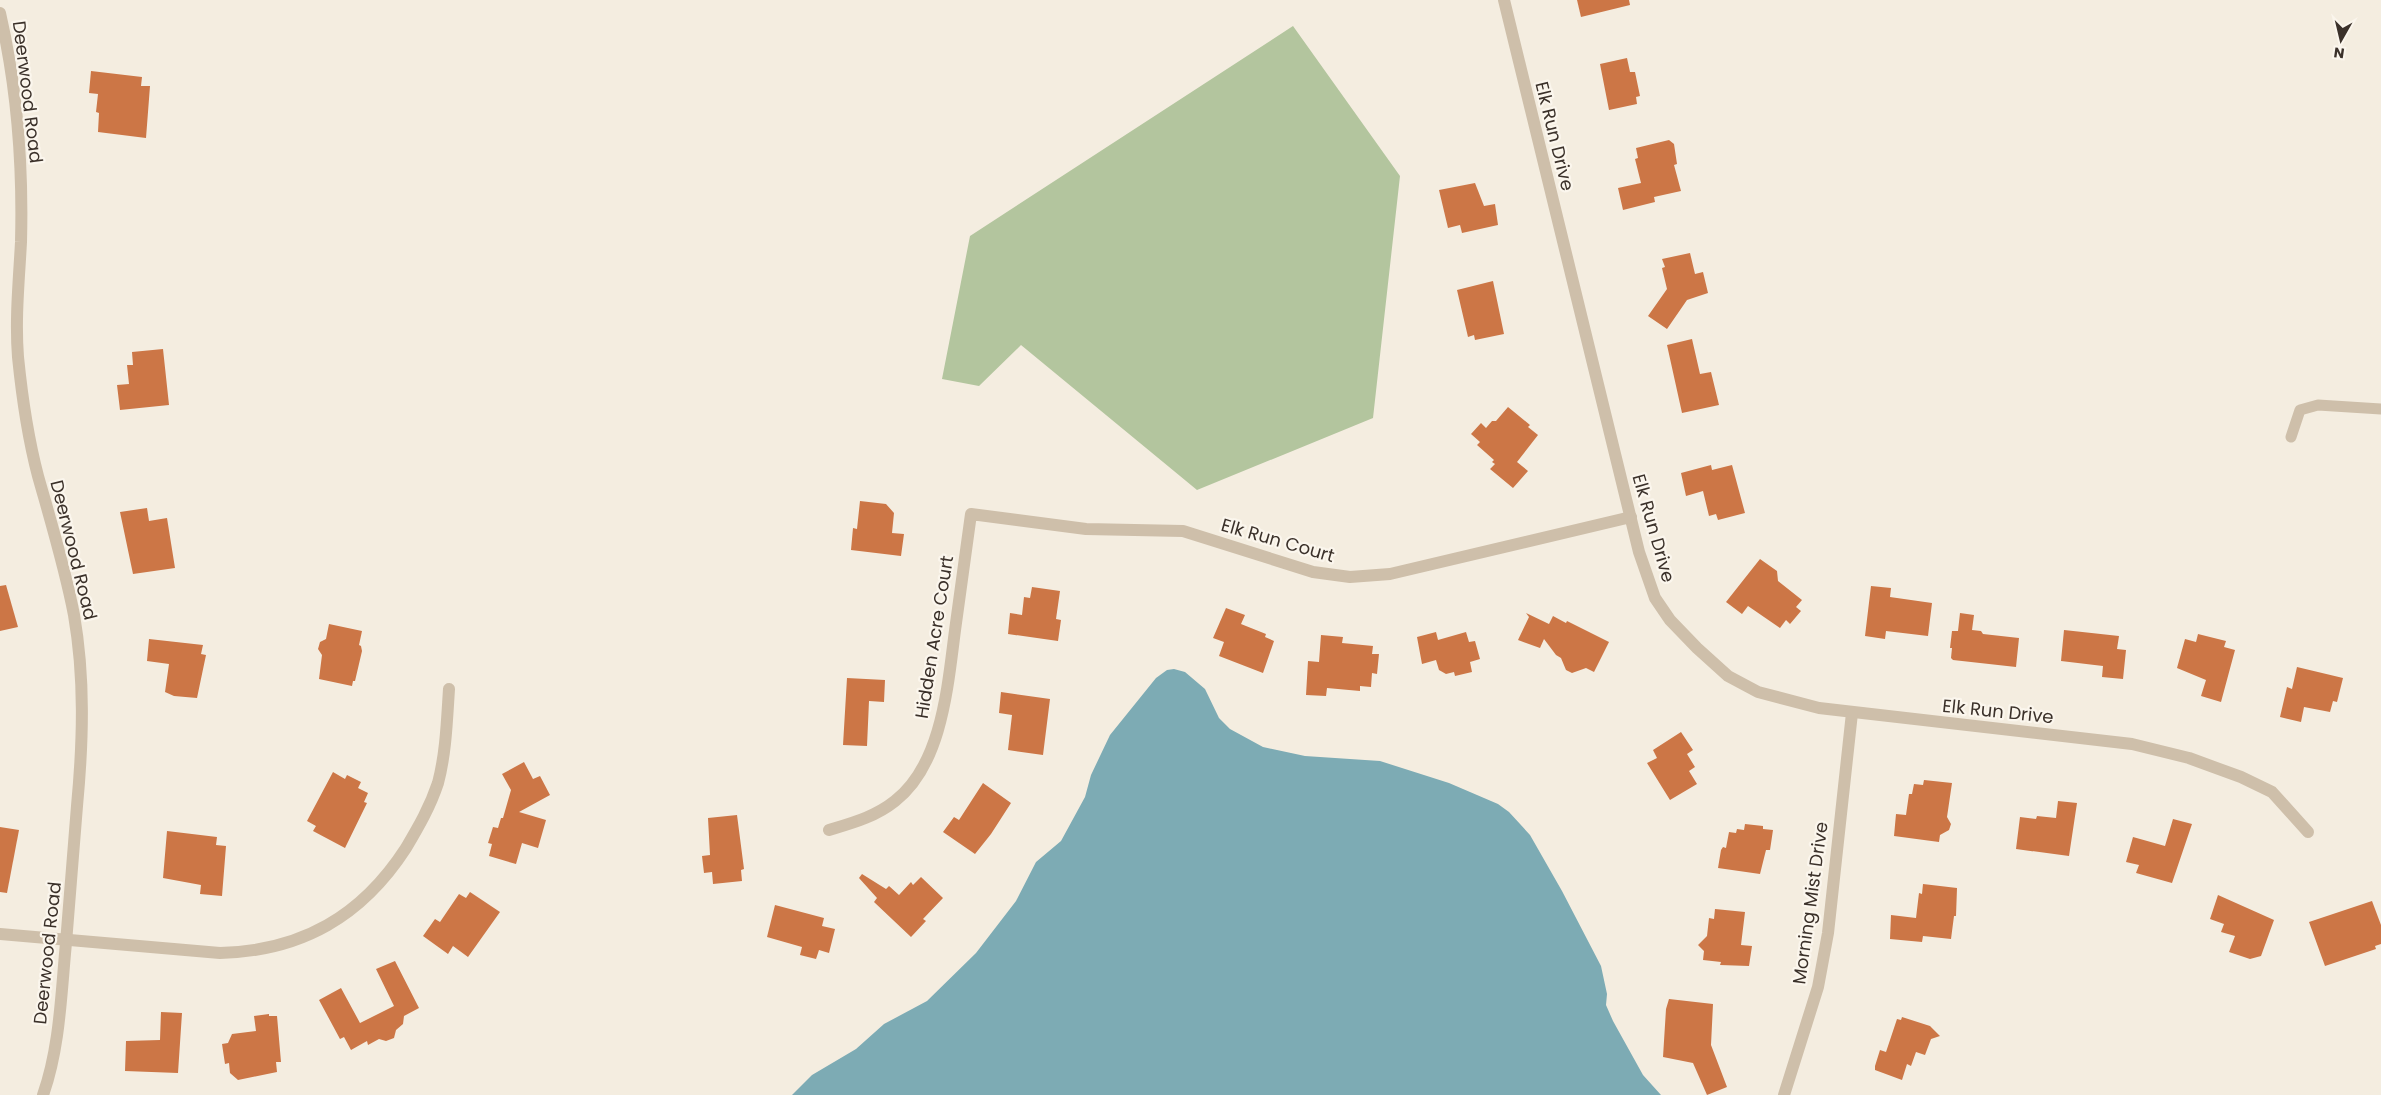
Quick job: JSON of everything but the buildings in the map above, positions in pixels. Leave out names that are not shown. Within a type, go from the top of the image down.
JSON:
[{"type":"street","name":"Elk Run Drive","points":[[1504,0],[1639,552],[1655,598],[1670,620],[1690,641],[1721,670],[1758,692],[1818,708],[2132,744],[2189,758],[2242,777],[2272,792],[2308,832]]},
{"type":"street","name":"Deerwood Road","points":[[0,13],[6,39],[16,112],[20,177],[18,355],[22,391],[37,474],[54,532],[74,615],[81,671],[83,721],[81,768],[59,1014],[49,1077],[43,1095]]},
{"type":"street","name":"Elk Run Court","points":[[970,514],[1086,529],[1183,531],[1313,572],[1350,577],[1399,572],[1631,517]]},
{"type":"street","name":"Hidden Acre Court","points":[[829,830],[870,817],[896,801],[920,772],[936,736],[946,698],[970,514]]},
{"type":"street","points":[[0,934],[220,953],[249,953],[282,944],[322,929],[360,905],[390,872],[426,816],[438,782],[442,762],[449,688]]},
{"type":"street","name":"Morning Mist Drive","points":[[1784,1095],[1818,987],[1828,933],[1852,713]]},
{"type":"lane","points":[[2291,437],[2300,410],[2318,405],[2381,409]]},
{"type":"green space","points":[[1293,26],[1400,176],[1373,418],[1197,490],[1021,345],[979,386],[942,379],[970,236]]},
{"type":"water","points":[[1174,669],[1185,672],[1205,689],[1219,718],[1230,729],[1263,747],[1305,756],[1380,761],[1449,783],[1498,804],[1509,812],[1530,835],[1562,891],[1601,966],[1607,994],[1606,1005],[1613,1021],[1643,1075],[1661,1095],[792,1095],[812,1075],[856,1049],[884,1024],[927,1001],[976,953],[1016,901],[1036,862],[1061,841],[1085,797],[1091,775],[1110,735],[1156,678],[1167,670]]}]
